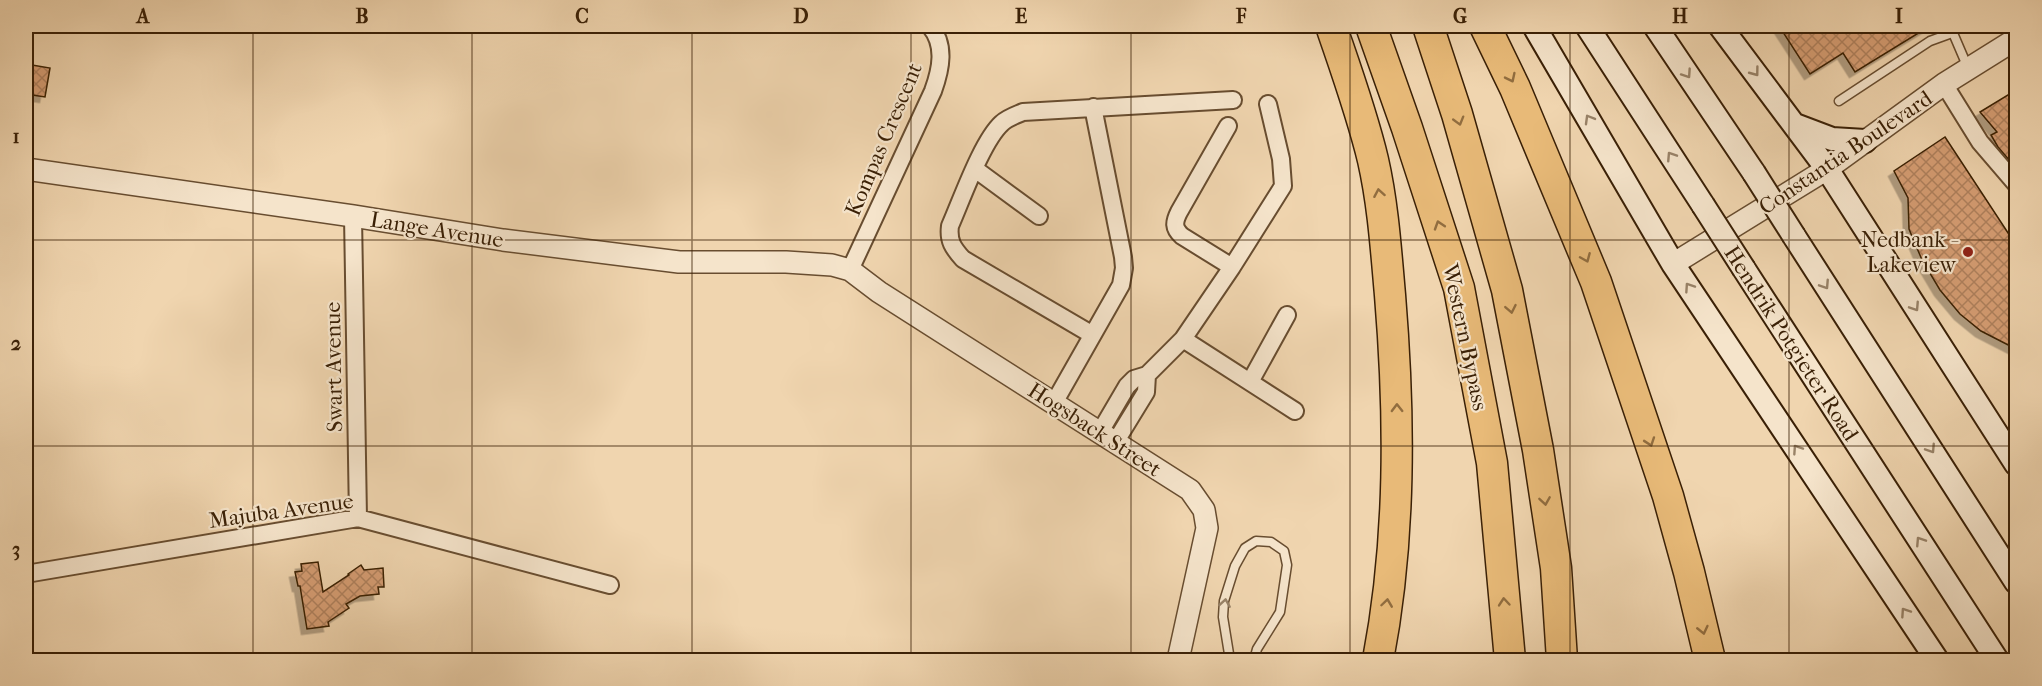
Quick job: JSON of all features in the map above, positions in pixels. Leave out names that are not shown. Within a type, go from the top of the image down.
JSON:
[{"type":"highway","points":[[1331,26],[1372,160],[1383,217],[1396,371],[1398,447],[1391,571],[1378,660]]},
{"type":"highway","name":"Western Bypass","points":[[1371,26],[1459,288],[1491,464],[1510,660]]},
{"type":"highway","points":[[1428,26],[1457,114],[1507,290],[1538,450],[1556,568],[1562,660]]},
{"type":"highway","points":[[1485,26],[1515,88],[1596,282],[1668,496],[1710,660]]},
{"type":"main road","points":[[1534,26],[1673,264],[1937,660]]},
{"type":"main road","name":"Hendrik Potgieter Road","points":[[1587,26],[1997,660]]},
{"type":"main road","points":[[1654,26],[1754,173],[2016,582]]},
{"type":"main road","points":[[1720,26],[1827,170],[2016,464]]},
{"type":"main road","points":[[1794,125],[1832,139],[1865,141]]},
{"type":"street","name":"Kompas Crescent","points":[[850,270],[940,73],[938,38],[930,26]]},
{"type":"street","name":"Constantia Boulevard","points":[[1673,264],[1827,170],[1944,84],[2016,39]]},
{"type":"street","points":[[1944,84],[1980,142],[2016,184]]},
{"type":"street","points":[[1091,334],[963,259],[951,244],[950,226],[994,131],[1013,116],[1023,112],[1233,100]]},
{"type":"street","points":[[1108,436],[1146,392],[1147,375],[1183,339],[1283,186],[1281,159],[1268,104]]},
{"type":"street","points":[[1054,403],[1091,334],[1121,285],[1124,268],[1093,107]]},
{"type":"street","points":[[1228,126],[1179,212],[1174,225],[1176,231],[1182,236],[1232,267]]},
{"type":"street","name":"Lange Avenue","points":[[26,169],[503,240],[679,262],[808,262],[850,270]]},
{"type":"street","points":[[975,169],[1039,216]]},
{"type":"street","name":"Swart Avenue","points":[[353,216],[358,518]]},
{"type":"street","name":"Hogsback Street","points":[[850,270],[879,292],[1190,490],[1198,500],[1206,518],[1204,547],[1178,660]]},
{"type":"street","points":[[1250,382],[1287,315]]},
{"type":"street","points":[[1183,339],[1295,411]]},
{"type":"street","name":"Majuba Avenue","points":[[26,574],[358,518],[609,585]]},
{"type":"lane","points":[[1839,101],[1951,29],[1968,69]]},
{"type":"lane","points":[[1230,660],[1224,601],[1235,566],[1245,548],[1256,541],[1271,542],[1284,551],[1287,565],[1280,612],[1257,649],[1254,660]]},
{"type":"building","points":[[1779,26],[1930,26],[1855,72],[1843,53],[1810,74]]},
{"type":"building","points":[[26,64],[50,68],[45,97],[26,94]]},
{"type":"building","points":[[2016,90],[2016,168],[1998,147],[1991,135],[1997,132],[1980,112]]},
{"type":"building","name":"Nedbank - Lakeview","points":[[1945,137],[2016,245],[2016,349],[1981,331],[1960,314],[1940,290],[1922,260],[1909,229],[1908,198],[1894,171]]},
{"type":"building","points":[[318,562],[323,592],[361,565],[364,570],[383,568],[384,587],[378,587],[379,594],[360,596],[346,604],[349,608],[328,622],[329,626],[307,629],[300,586],[298,586],[295,572],[302,571],[301,564]]},
{"type":"place","name":"Nedbank - Lakeview","points":[[1968,252]]}]
